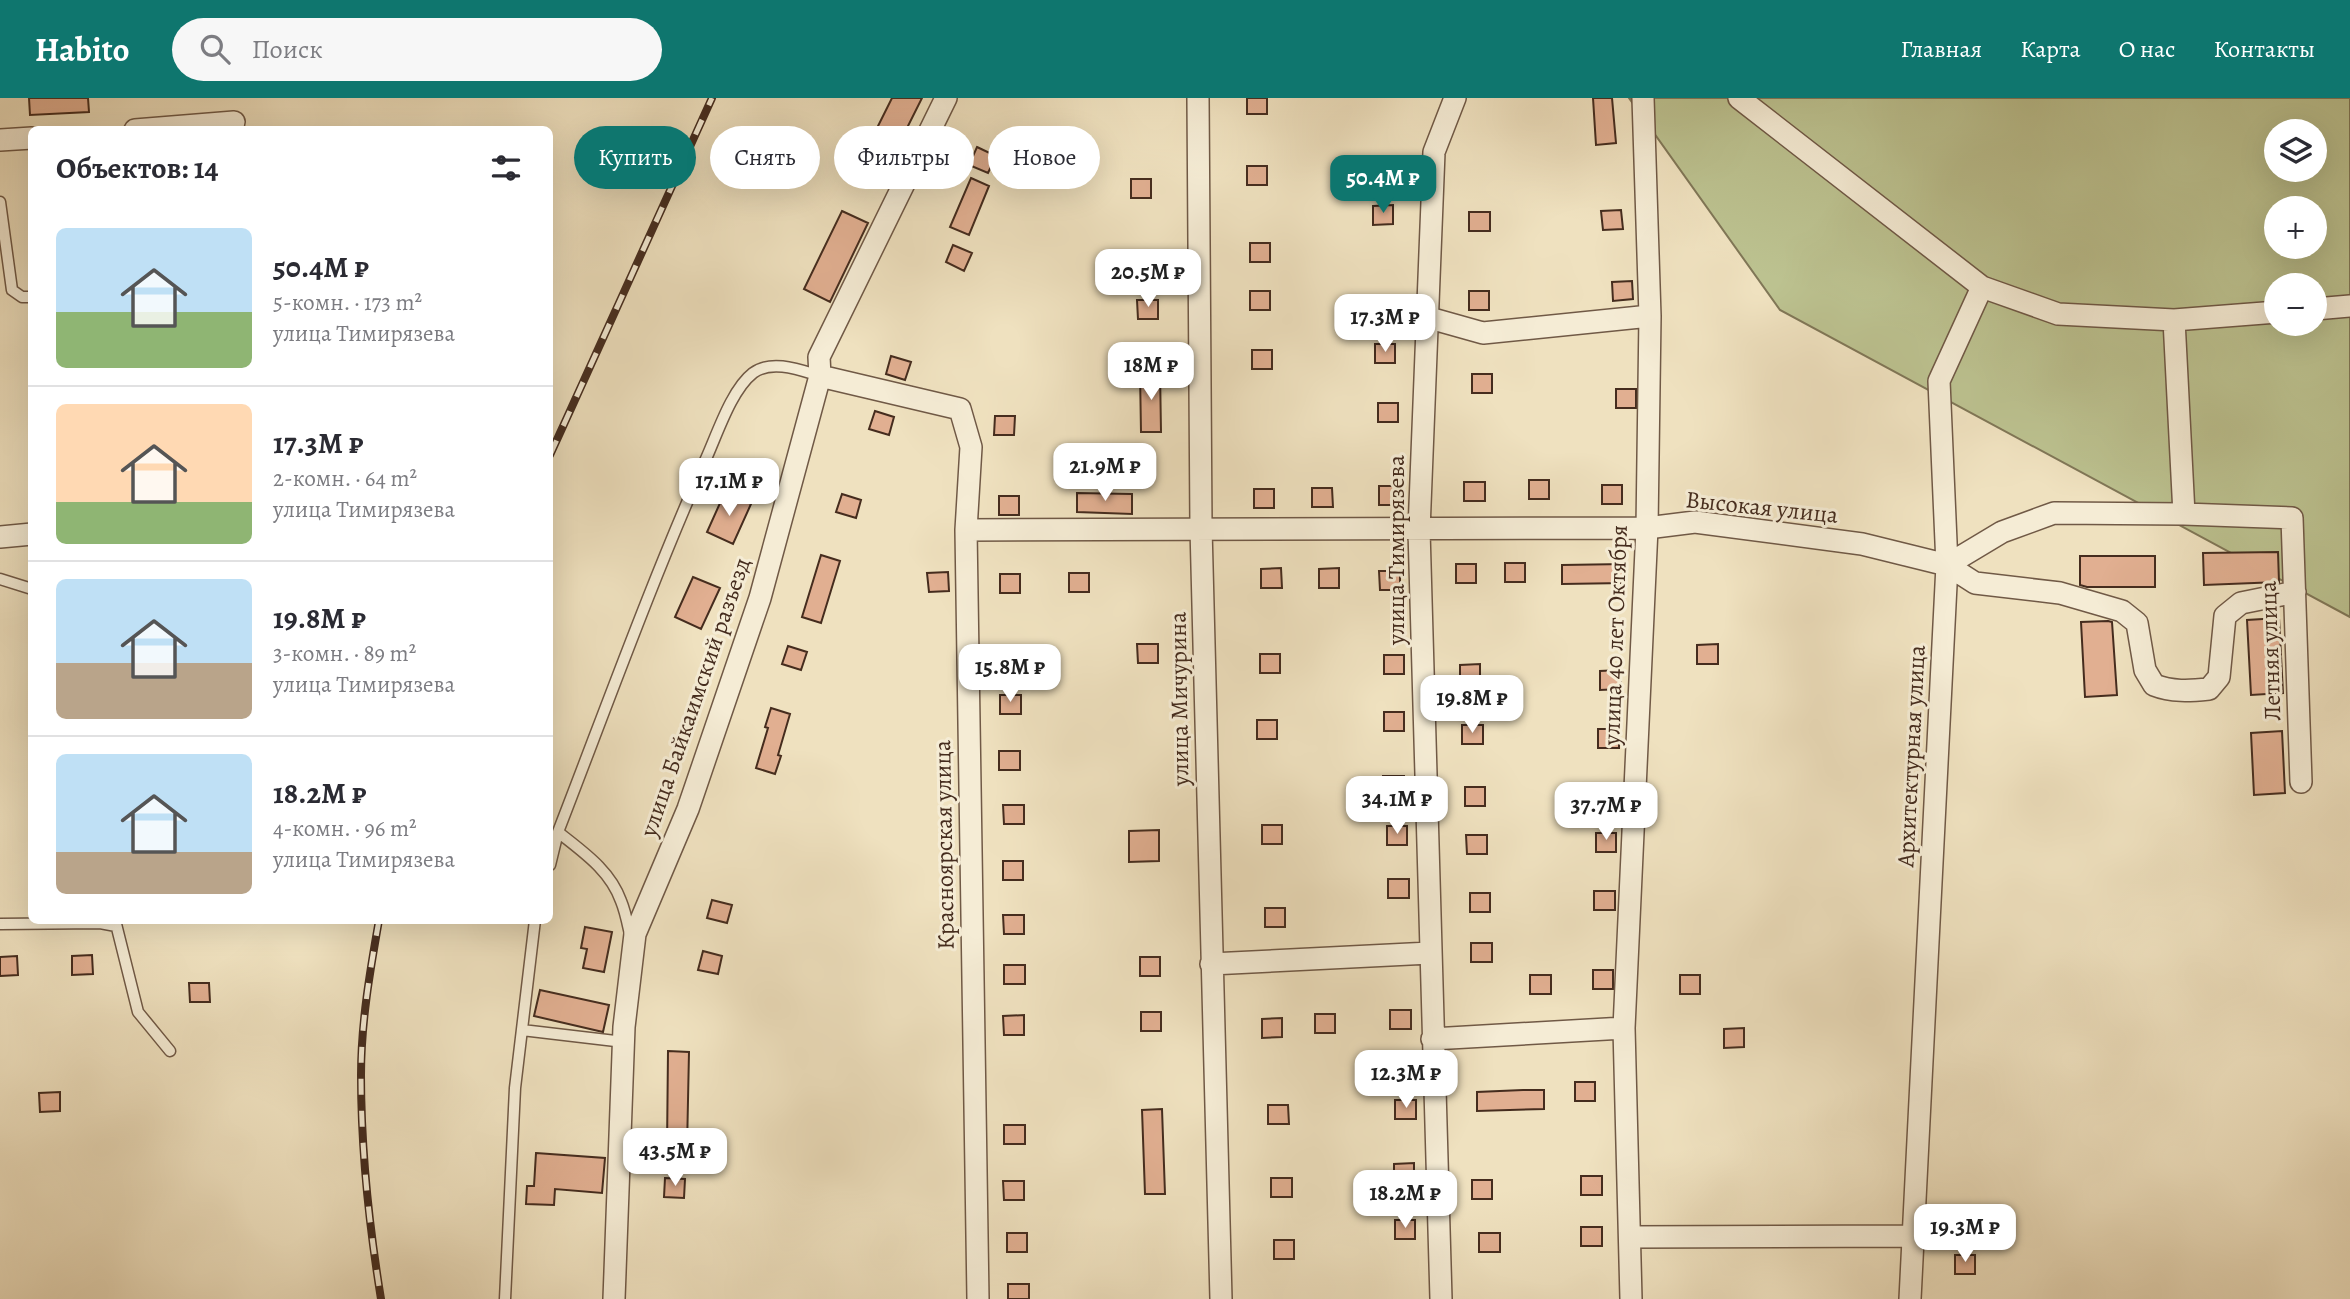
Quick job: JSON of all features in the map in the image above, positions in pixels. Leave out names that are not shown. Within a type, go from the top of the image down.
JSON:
[{"type":"street","name":"улица Байкаимский разъезд","points":[[614,1299],[624,1042],[635,934],[688,808],[760,598],[820,376],[818,357],[946,98]]},
{"type":"street","name":"улица Мичурина","points":[[1198,98],[1201,528],[1222,1299]]},
{"type":"street","name":"улица Тимирязева","points":[[1441,1299],[1419,530],[1434,152],[1455,98]]},
{"type":"street","name":"улица 40 лет Октября","points":[[1631,1299],[1624,1028],[1647,528],[1650,316],[1643,98]]},
{"type":"street","points":[[1739,98],[1982,287],[2058,314],[2174,320],[2264,313]]},
{"type":"street","points":[[184,126],[234,122]]},
{"type":"street","points":[[0,140],[28,138]]},
{"type":"street","name":"Архитектурная улица","points":[[1910,1299],[1947,565],[1939,381],[1982,287]]},
{"type":"street","points":[[2327,308],[2350,306]]},
{"type":"street","points":[[1426,317],[1483,333],[1650,316]]},
{"type":"street","points":[[1947,565],[2002,532],[2054,513],[2184,514],[2174,320]]},
{"type":"street","name":"Красноярская улица","points":[[820,376],[960,409],[971,447],[966,530],[978,1299]]},
{"type":"street","name":"Летняя улица","points":[[2184,514],[2292,517],[2301,782]]},
{"type":"street","name":"Высокая улица","points":[[966,530],[1647,528],[1695,522],[1862,544],[1947,565],[1975,583],[2060,593],[2122,611],[2137,623],[2145,670],[2154,685],[2168,690],[2209,690],[2219,677],[2225,616],[2241,603],[2295,592]]},
{"type":"street","points":[[0,537],[28,534]]},
{"type":"street","points":[[1211,964],[1430,953]]},
{"type":"street","points":[[1432,1039],[1624,1028]]},
{"type":"street","points":[[1630,1237],[1913,1237]]},
{"type":"lane","points":[[0,202],[12,290],[22,297],[28,297]]},
{"type":"lane","points":[[553,853],[558,832],[683,512],[731,404],[754,372],[766,367],[794,368],[820,376]]},
{"type":"lane","points":[[0,579],[28,588]]},
{"type":"lane","points":[[558,832],[595,861],[612,882],[621,901],[633,949]]},
{"type":"lane","points":[[0,925],[50,924]]},
{"type":"lane","points":[[116,924],[138,1012],[170,1051]]},
{"type":"lane","points":[[505,1299],[515,1087],[535,924]]},
{"type":"lane","points":[[522,1030],[624,1042]]},
{"type":"green space","points":[[1629,98],[2350,98],[2350,617],[1780,310]]},
{"type":"building","points":[[29,98],[88,98],[89,112],[30,115]]},
{"type":"building","points":[[892,98],[922,98],[908,126],[878,126]]},
{"type":"building","points":[[1247,98],[1267,98],[1267,114],[1247,114]]},
{"type":"building","points":[[1593,98],[1612,98],[1616,143],[1596,145]]},
{"type":"building","points":[[977,147],[988,152],[988,173],[974,167]]},
{"type":"building","points":[[1247,166],[1267,166],[1267,185],[1247,185]]},
{"type":"building","points":[[974,179],[988,186],[969,235],[950,227],[966,189],[974,189]]},
{"type":"building","points":[[1131,179],[1151,179],[1151,198],[1131,198]]},
{"type":"building","points":[[1393,205],[1393,224],[1373,225],[1373,206]]},
{"type":"building","points":[[1621,210],[1623,229],[1603,230],[1601,211]]},
{"type":"building","points":[[842,211],[868,223],[830,302],[804,289]]},
{"type":"building","points":[[1469,212],[1490,212],[1490,231],[1469,231]]},
{"type":"building","points":[[1250,243],[1270,243],[1270,262],[1250,262]]},
{"type":"building","points":[[953,245],[972,253],[964,271],[946,262]]},
{"type":"building","points":[[1141,252],[1161,252],[1161,271],[1141,271]]},
{"type":"building","points":[[1632,281],[1633,299],[1613,301],[1612,282]]},
{"type":"building","points":[[1250,291],[1270,291],[1270,310],[1250,310]]},
{"type":"building","points":[[1469,291],[1489,291],[1489,310],[1469,310]]},
{"type":"building","points":[[1137,300],[1158,300],[1158,319],[1138,319]]},
{"type":"building","points":[[1375,344],[1395,344],[1395,363],[1375,363]]},
{"type":"building","points":[[1252,350],[1272,350],[1272,369],[1252,369]]},
{"type":"building","points":[[891,356],[911,362],[905,380],[886,374]]},
{"type":"building","points":[[1160,371],[1161,432],[1141,432],[1140,372]]},
{"type":"building","points":[[1472,374],[1492,374],[1492,393],[1472,393]]},
{"type":"building","points":[[1616,389],[1636,389],[1636,408],[1616,408]]},
{"type":"building","points":[[1378,403],[1398,403],[1398,422],[1378,422]]},
{"type":"building","points":[[875,411],[894,417],[889,435],[869,429]]},
{"type":"building","points":[[995,416],[1015,416],[1014,435],[994,435]]},
{"type":"building","points":[[1529,480],[1549,480],[1549,499],[1529,499]]},
{"type":"building","points":[[1464,482],[1485,482],[1485,501],[1464,501]]},
{"type":"building","points":[[1602,485],[1622,485],[1622,504],[1602,504]]},
{"type":"building","points":[[1379,486],[1399,486],[1399,505],[1379,505]]},
{"type":"building","points":[[1312,488],[1332,488],[1333,507],[1312,507]]},
{"type":"building","points":[[1254,489],[1274,489],[1274,508],[1254,508]]},
{"type":"building","points":[[725,492],[751,504],[733,544],[707,532]]},
{"type":"building","points":[[1077,493],[1132,494],[1132,514],[1077,512]]},
{"type":"building","points":[[842,494],[861,500],[856,518],[836,512]]},
{"type":"building","points":[[999,496],[1019,496],[1019,515],[999,515]]},
{"type":"building","points":[[2278,552],[2279,582],[2204,585],[2203,553]]},
{"type":"building","points":[[821,555],[840,561],[821,623],[802,617]]},
{"type":"building","points":[[2080,556],[2155,556],[2155,587],[2080,585]]},
{"type":"building","points":[[1505,563],[1525,563],[1525,582],[1505,582]]},
{"type":"building","points":[[1456,564],[1476,564],[1476,583],[1456,583]]},
{"type":"building","points":[[1625,564],[1625,583],[1562,584],[1562,565]]},
{"type":"building","points":[[1281,568],[1282,588],[1261,588],[1261,569]]},
{"type":"building","points":[[1339,568],[1339,588],[1319,588],[1319,569]]},
{"type":"building","points":[[1379,571],[1400,571],[1400,590],[1380,590]]},
{"type":"building","points":[[948,572],[949,591],[929,592],[927,573]]},
{"type":"building","points":[[1069,573],[1089,573],[1089,592],[1069,592]]},
{"type":"building","points":[[1000,574],[1020,574],[1020,593],[1000,593]]},
{"type":"building","points":[[693,577],[720,588],[701,629],[675,617]]},
{"type":"building","points":[[2279,618],[2283,693],[2251,695],[2247,620]]},
{"type":"building","points":[[2081,622],[2112,622],[2117,695],[2085,697]]},
{"type":"building","points":[[1137,644],[1158,644],[1158,663],[1138,663]]},
{"type":"building","points":[[1718,644],[1718,664],[1697,664],[1697,645]]},
{"type":"building","points":[[788,646],[807,652],[801,670],[782,664]]},
{"type":"building","points":[[1000,648],[1020,648],[1020,667],[1000,667]]},
{"type":"building","points":[[1260,654],[1280,654],[1280,673],[1260,673]]},
{"type":"building","points":[[1384,655],[1404,655],[1404,674],[1384,674]]},
{"type":"building","points":[[1480,664],[1480,684],[1460,684],[1460,665]]},
{"type":"building","points":[[1620,670],[1621,689],[1600,690],[1600,671]]},
{"type":"building","points":[[1000,695],[1021,695],[1021,714],[1000,714]]},
{"type":"building","points":[[771,708],[790,714],[775,774],[756,768]]},
{"type":"building","points":[[1384,712],[1404,712],[1404,731],[1384,731]]},
{"type":"building","points":[[1257,720],[1277,720],[1277,739],[1257,739]]},
{"type":"building","points":[[1462,725],[1483,725],[1483,744],[1462,744]]},
{"type":"building","points":[[1598,729],[1619,729],[1619,748],[1598,748]]},
{"type":"building","points":[[2282,731],[2285,793],[2254,795],[2251,733]]},
{"type":"building","points":[[999,751],[1020,751],[1020,770],[999,770]]},
{"type":"building","points":[[1383,776],[1404,776],[1404,795],[1383,795]]},
{"type":"building","points":[[1618,785],[1618,804],[1598,805],[1598,786]]},
{"type":"building","points":[[1465,787],[1485,787],[1485,806],[1465,806]]},
{"type":"building","points":[[1003,805],[1024,805],[1024,824],[1004,824]]},
{"type":"building","points":[[1262,825],[1282,825],[1282,844],[1262,844]]},
{"type":"building","points":[[1387,826],[1407,826],[1407,845],[1387,845]]},
{"type":"building","points":[[1159,830],[1159,861],[1129,862],[1129,831]]},
{"type":"building","points":[[1596,833],[1616,833],[1616,852],[1596,852]]},
{"type":"building","points":[[1466,835],[1487,835],[1487,854],[1467,854]]},
{"type":"building","points":[[1003,861],[1023,861],[1023,880],[1003,880]]},
{"type":"building","points":[[1388,879],[1409,879],[1409,898],[1388,898]]},
{"type":"building","points":[[1594,891],[1615,891],[1615,910],[1594,910]]},
{"type":"building","points":[[1470,893],[1490,893],[1490,912],[1470,912]]},
{"type":"building","points":[[712,900],[732,905],[727,923],[707,918]]},
{"type":"building","points":[[1265,908],[1285,908],[1285,927],[1265,927]]},
{"type":"building","points":[[1003,915],[1024,915],[1024,934],[1004,934]]},
{"type":"building","points":[[585,927],[612,932],[604,972],[583,968],[587,949],[581,948]]},
{"type":"building","points":[[1471,943],[1492,943],[1492,962],[1471,962]]},
{"type":"building","points":[[703,951],[722,956],[718,974],[698,970]]},
{"type":"building","points":[[92,955],[93,974],[72,975],[72,956]]},
{"type":"building","points":[[17,956],[18,975],[0,976],[0,957]]},
{"type":"building","points":[[1140,957],[1160,957],[1160,976],[1140,976]]},
{"type":"building","points":[[1004,965],[1025,965],[1025,984],[1004,984]]},
{"type":"building","points":[[1593,970],[1613,970],[1613,989],[1593,989]]},
{"type":"building","points":[[1530,975],[1551,975],[1551,994],[1530,994]]},
{"type":"building","points":[[1680,975],[1700,975],[1700,994],[1680,994]]},
{"type":"building","points":[[189,983],[209,983],[210,1002],[190,1002]]},
{"type":"building","points":[[540,990],[609,1005],[603,1032],[534,1016]]},
{"type":"building","points":[[1390,1010],[1411,1010],[1411,1029],[1390,1029]]},
{"type":"building","points":[[1141,1012],[1161,1012],[1161,1031],[1141,1031]]},
{"type":"building","points":[[1315,1014],[1335,1014],[1335,1033],[1315,1033]]},
{"type":"building","points":[[1024,1015],[1024,1035],[1004,1035],[1003,1016]]},
{"type":"building","points":[[1282,1018],[1282,1037],[1262,1038],[1262,1019]]},
{"type":"building","points":[[1744,1028],[1744,1047],[1724,1048],[1724,1029]]},
{"type":"building","points":[[668,1051],[689,1052],[687,1149],[667,1148]]},
{"type":"building","points":[[1575,1082],[1595,1082],[1595,1101],[1575,1101]]},
{"type":"building","points":[[1544,1090],[1544,1109],[1477,1111],[1477,1092]]},
{"type":"building","points":[[60,1092],[60,1111],[40,1112],[39,1093]]},
{"type":"building","points":[[1395,1100],[1416,1100],[1416,1119],[1395,1119]]},
{"type":"building","points":[[1268,1105],[1288,1105],[1289,1124],[1268,1124]]},
{"type":"building","points":[[1162,1109],[1165,1194],[1145,1194],[1142,1110]]},
{"type":"building","points":[[1004,1125],[1025,1125],[1025,1144],[1004,1144]]},
{"type":"building","points":[[536,1153],[605,1158],[602,1193],[555,1189],[554,1205],[526,1204],[527,1186],[534,1186]]},
{"type":"building","points":[[1414,1163],[1414,1182],[1394,1182],[1394,1164]]},
{"type":"building","points":[[1581,1176],[1602,1176],[1602,1195],[1581,1195]]},
{"type":"building","points":[[665,1178],[685,1179],[684,1198],[664,1197]]},
{"type":"building","points":[[1271,1178],[1292,1178],[1292,1197],[1271,1197]]},
{"type":"building","points":[[1472,1180],[1492,1180],[1492,1199],[1472,1199]]},
{"type":"building","points":[[1003,1181],[1024,1181],[1024,1200],[1004,1200]]},
{"type":"building","points":[[1395,1220],[1415,1220],[1415,1239],[1395,1239]]},
{"type":"building","points":[[1581,1227],[1602,1227],[1602,1246],[1581,1246]]},
{"type":"building","points":[[1007,1233],[1027,1233],[1027,1252],[1007,1252]]},
{"type":"building","points":[[1479,1233],[1500,1233],[1500,1252],[1479,1252]]},
{"type":"building","points":[[1274,1240],[1294,1240],[1294,1259],[1274,1259]]},
{"type":"building","points":[[1955,1255],[1975,1255],[1975,1274],[1955,1274]]},
{"type":"building","points":[[1008,1284],[1029,1284],[1029,1299],[1008,1299]]},
{"type":"railway","points":[[553,448],[712,98]]},
{"type":"railway","points":[[378,924],[364,1017],[361,1075],[366,1187],[381,1299]]}]
